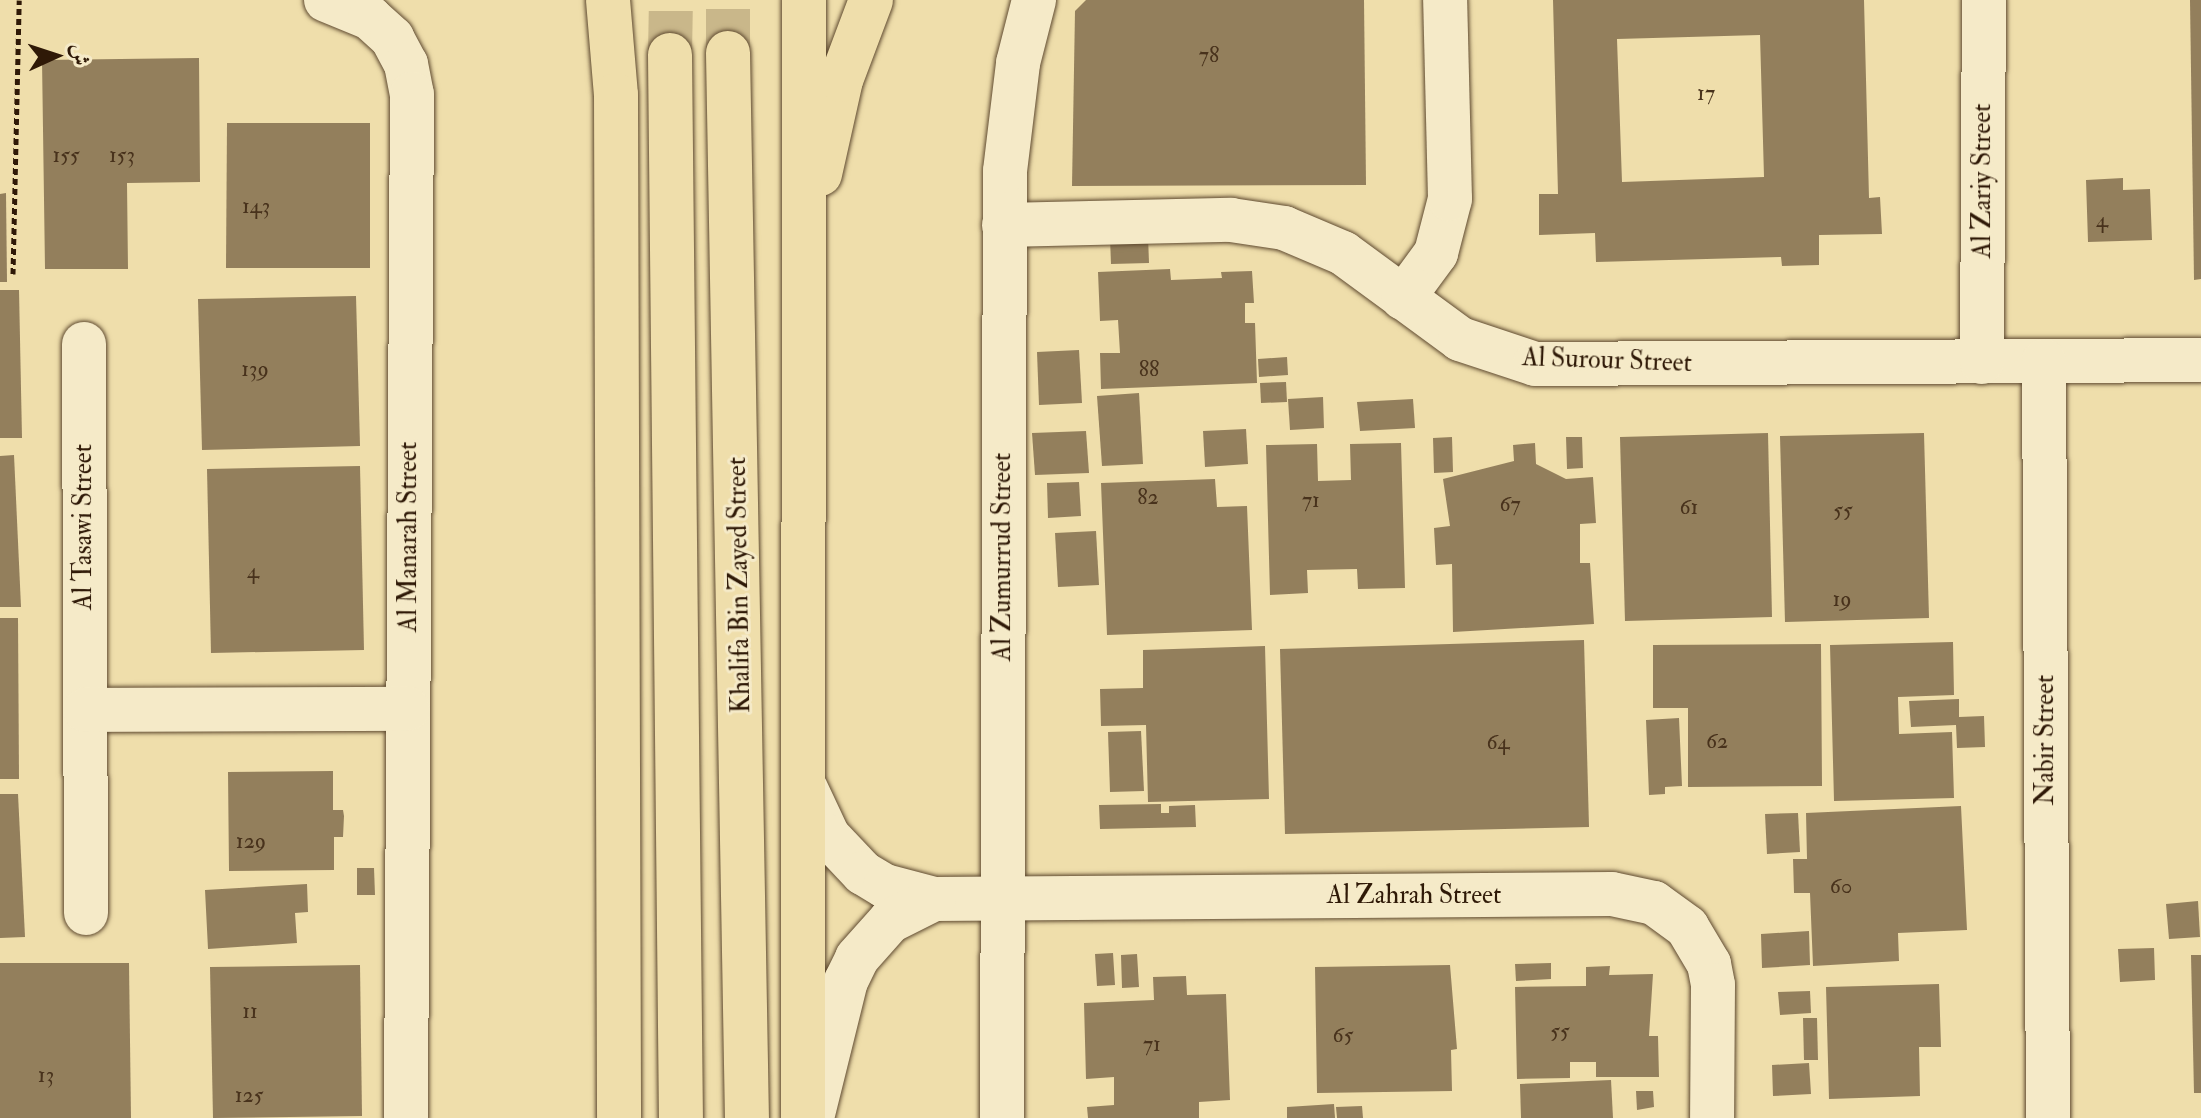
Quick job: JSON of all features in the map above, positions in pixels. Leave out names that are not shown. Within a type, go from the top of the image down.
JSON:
[{"type":"main road","points":[[608,0],[616,95],[619,1118]]},
{"type":"main road","points":[[803,1118],[806,789],[804,0]]},
{"type":"main road","points":[[803,251],[841,80],[871,0]]},
{"type":"main road","name":"Khalifa Bin Zayed Street","points":[[728,53],[747,1118]]},
{"type":"main road","points":[[670,55],[681,1118]]},
{"type":"street","name":"Al Manarah Street","points":[[326,0],[370,18],[392,38],[406,64],[412,94],[406,1118]]},
{"type":"street","name":"Al Zumurrud Street","points":[[1002,1118],[1004,225],[1010,116],[1034,0]]},
{"type":"street","points":[[1403,298],[1436,253],[1450,199],[1445,0]]},
{"type":"street","name":"Al Zariy Street","points":[[1982,362],[1984,0]]},
{"type":"street","name":"Al Surour Street","points":[[1004,225],[1257,223],[1333,248],[1460,339],[1535,364],[2201,360]]},
{"type":"street","name":"Al Tasawi Street","points":[[84,344],[86,913]]},
{"type":"street","name":"Nabir Street","points":[[2044,361],[2048,1118]]},
{"type":"street","points":[[85,710],[408,709]]},
{"type":"street","name":"Al Zahrah Street","points":[[806,789],[828,836],[853,864],[885,886],[934,899],[1612,894],[1654,903],[1687,927],[1709,964],[1712,1118]]},
{"type":"street","name":"Al Zahrah Street","points":[[812,1118],[846,981],[857,958],[890,921],[934,899]]},
{"type":"path","points":[[13,274],[19,0]]},
{"type":"building","points":[[1086,0],[1364,0],[1366,185],[1072,186],[1075,11]]},
{"type":"building","points":[[1553,0],[1864,0],[1869,198],[1880,197],[1882,234],[1819,235],[1819,265],[1782,266],[1781,257],[1596,262],[1595,233],[1539,235],[1539,194],[1558,194]],"holes":[[[1760,35],[1764,177],[1622,182],[1617,39]]]},
{"type":"building","points":[[2190,0],[2201,0],[2201,279],[2194,280]]},
{"type":"building","points":[[199,58],[200,182],[127,183],[128,269],[45,269],[42,60]]},
{"type":"building","points":[[227,123],[370,123],[370,268],[226,268]]},
{"type":"building","points":[[2123,178],[2123,190],[2150,189],[2152,240],[2088,242],[2086,180]]},
{"type":"building","points":[[6,193],[7,282],[0,282],[0,194]]},
{"type":"building","points":[[1148,236],[1149,263],[1111,264],[1110,238]]},
{"type":"building","points":[[1170,269],[1171,280],[1222,278],[1221,272],[1252,271],[1254,303],[1245,303],[1245,323],[1255,323],[1257,383],[1101,389],[1100,353],[1120,353],[1118,320],[1100,321],[1098,272]]},
{"type":"building","points":[[0,290],[19,290],[22,438],[0,438]]},
{"type":"building","points":[[356,296],[360,446],[202,450],[198,299]]},
{"type":"building","points":[[1079,350],[1082,403],[1039,405],[1037,352]]},
{"type":"building","points":[[1287,357],[1288,375],[1259,377],[1258,359]]},
{"type":"building","points":[[1286,382],[1287,402],[1261,403],[1260,383]]},
{"type":"building","points":[[1139,393],[1143,464],[1102,466],[1097,396]]},
{"type":"building","points":[[1323,397],[1324,428],[1290,430],[1288,399]]},
{"type":"building","points":[[1413,399],[1415,428],[1360,431],[1357,402]]},
{"type":"building","points":[[1246,429],[1248,464],[1205,467],[1203,431]]},
{"type":"building","points":[[1086,431],[1089,473],[1035,475],[1032,433]]},
{"type":"building","points":[[1768,433],[1772,617],[1625,621],[1620,437]]},
{"type":"building","points":[[1924,433],[1929,618],[1785,622],[1780,436]]},
{"type":"building","points":[[1452,437],[1453,472],[1434,473],[1433,438]]},
{"type":"building","points":[[1566,437],[1582,437],[1583,468],[1567,469]]},
{"type":"building","points":[[1401,443],[1405,588],[1358,589],[1357,569],[1307,570],[1308,593],[1270,595],[1266,445],[1317,444],[1318,481],[1351,480],[1350,444]]},
{"type":"building","points":[[1535,443],[1536,464],[1566,479],[1593,477],[1596,523],[1580,524],[1580,563],[1590,563],[1594,624],[1453,632],[1452,564],[1436,565],[1434,528],[1450,526],[1443,479],[1514,461],[1513,445]]},
{"type":"building","points":[[14,455],[21,607],[0,607],[0,456]]},
{"type":"building","points":[[360,466],[364,650],[211,653],[207,469]]},
{"type":"building","points":[[1215,479],[1217,507],[1247,506],[1252,630],[1107,635],[1101,483]]},
{"type":"building","points":[[1079,482],[1081,516],[1048,518],[1047,483]]},
{"type":"building","points":[[1096,531],[1099,585],[1058,587],[1055,533]]},
{"type":"building","points":[[0,618],[18,618],[19,779],[0,779]]},
{"type":"building","points":[[1584,640],[1589,827],[1285,834],[1280,649]]},
{"type":"building","points":[[1953,642],[1954,695],[1898,697],[1899,734],[1952,732],[1954,798],[1834,801],[1830,645]]},
{"type":"building","points":[[1821,644],[1822,786],[1688,787],[1688,708],[1653,708],[1653,645]]},
{"type":"building","points":[[1265,646],[1269,799],[1148,802],[1146,725],[1101,726],[1100,689],[1143,688],[1143,650]]},
{"type":"building","points":[[1959,699],[1959,717],[1984,716],[1985,747],[1957,748],[1956,725],[1911,727],[1909,701]]},
{"type":"building","points":[[1679,718],[1682,786],[1665,787],[1665,794],[1649,795],[1646,720]]},
{"type":"building","points":[[1141,731],[1144,791],[1110,792],[1108,732]]},
{"type":"building","points":[[333,771],[333,810],[343,810],[344,816],[343,837],[334,837],[334,870],[229,871],[228,772]]},
{"type":"building","points":[[0,794],[18,794],[25,937],[0,938]]},
{"type":"building","points":[[1161,804],[1161,813],[1169,813],[1169,806],[1195,805],[1196,827],[1100,829],[1099,805]]},
{"type":"building","points":[[1961,806],[1967,930],[1898,933],[1899,961],[1813,966],[1810,893],[1794,893],[1793,859],[1807,859],[1806,813]]},
{"type":"building","points":[[1798,813],[1800,852],[1767,854],[1765,814]]},
{"type":"building","points":[[357,868],[374,868],[375,895],[357,895]]},
{"type":"building","points":[[307,884],[308,912],[295,913],[297,943],[208,949],[205,890]]},
{"type":"building","points":[[2198,901],[2200,937],[2169,939],[2166,904]]},
{"type":"building","points":[[1809,931],[1810,965],[1762,968],[1761,934]]},
{"type":"building","points":[[2154,948],[2155,980],[2120,982],[2118,949]]},
{"type":"building","points":[[1113,953],[1115,985],[1097,986],[1095,954]]},
{"type":"building","points":[[1137,954],[1139,987],[1122,988],[1121,955]]},
{"type":"building","points":[[2191,955],[2201,955],[2201,1093],[2194,1093]]},
{"type":"building","points":[[0,963],[129,963],[131,1118],[0,1118]]},
{"type":"building","points":[[1551,963],[1551,979],[1516,981],[1515,964]]},
{"type":"building","points":[[360,965],[362,1116],[213,1118],[210,967]]},
{"type":"building","points":[[1450,965],[1457,1049],[1451,1050],[1452,1091],[1317,1093],[1315,967]]},
{"type":"building","points":[[1610,966],[1609,975],[1653,974],[1649,1036],[1658,1036],[1659,1077],[1596,1077],[1596,1062],[1570,1062],[1570,1078],[1517,1079],[1515,987],[1586,986],[1586,967]]},
{"type":"building","points":[[1186,976],[1187,995],[1226,994],[1230,1100],[1199,1102],[1199,1118],[1088,1118],[1087,1107],[1114,1105],[1114,1077],[1086,1079],[1084,1003],[1154,1000],[1153,977]]},
{"type":"building","points":[[1939,984],[1941,1047],[1919,1047],[1920,1096],[1829,1099],[1826,987]]},
{"type":"building","points":[[1810,991],[1811,1013],[1780,1015],[1778,992]]},
{"type":"building","points":[[1803,1018],[1817,1018],[1818,1060],[1804,1060]]},
{"type":"building","points":[[1809,1063],[1811,1094],[1773,1096],[1772,1065]]},
{"type":"building","points":[[1611,1080],[1613,1118],[1521,1118],[1520,1084]]},
{"type":"building","points":[[1636,1091],[1653,1091],[1654,1107],[1637,1110]]},
{"type":"building","points":[[1334,1104],[1335,1118],[1287,1118],[1287,1107]]},
{"type":"building","points":[[1362,1106],[1363,1118],[1337,1118],[1336,1107]]},
{"type":"tunnel","points":[[670,55],[671,0]]},
{"type":"tunnel","points":[[728,0],[728,53]]}]
